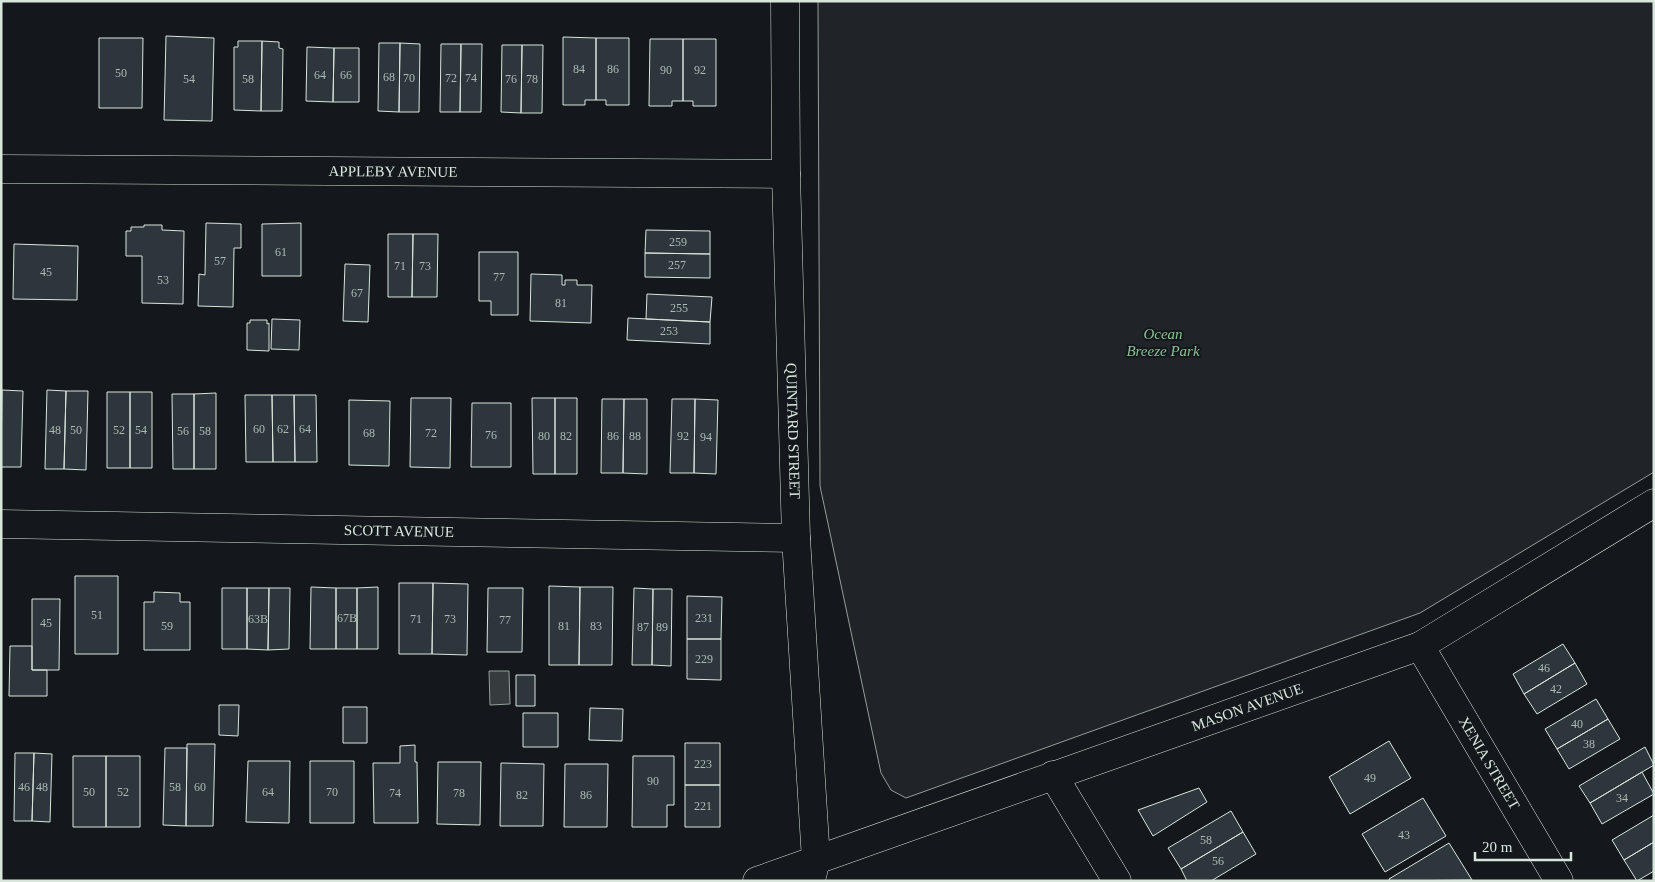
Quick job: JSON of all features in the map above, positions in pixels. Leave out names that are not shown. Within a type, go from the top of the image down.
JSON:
[{"type":"street","name":"QUINTARD STREET","points":[[785,1],[786,174],[796,538],[819,874]]},
{"type":"street","name":"APPLEBY AVENUE","points":[[1,169],[786,174]]},
{"type":"street","name":"MASON AVENUE","points":[[757,881],[819,874],[1053,775],[1420,646],[1654,503]]},
{"type":"street","name":"SCOTT AVENUE","points":[[1,524],[796,538]]},
{"type":"street","name":"XENIA STREET","points":[[1420,646],[1559,881]]},
{"type":"street","points":[[1053,775],[1117,881]]},
{"type":"green space","name":"Ocean Breeze Park","points":[[818,1],[1654,1],[1654,472],[1420,613],[906,798],[891,790],[881,773],[820,486]]},
{"type":"shaded area","points":[[489,671],[509,671],[510,704],[490,705]]},
{"type":"building","points":[[166,36],[214,38],[212,121],[164,120]]},
{"type":"building","points":[[563,37],[596,38],[596,100],[585,100],[585,105],[563,105]]},
{"type":"building","points":[[99,38],[143,38],[142,108],[99,108]]},
{"type":"building","points":[[596,38],[629,38],[629,105],[606,105],[606,100],[596,100]]},
{"type":"building","points":[[650,39],[683,39],[683,101],[672,101],[672,106],[649,106]]},
{"type":"building","points":[[683,39],[716,39],[716,106],[693,106],[693,101],[683,101]]},
{"type":"building","points":[[238,41],[262,41],[261,111],[234,110],[234,47],[238,47]]},
{"type":"building","points":[[262,41],[279,42],[279,48],[283,49],[282,111],[261,111]]},
{"type":"building","points":[[379,43],[400,43],[399,112],[378,111]]},
{"type":"building","points":[[400,43],[420,44],[419,112],[399,112]]},
{"type":"building","points":[[441,44],[461,44],[460,112],[440,112]]},
{"type":"building","points":[[461,44],[482,44],[481,112],[460,112]]},
{"type":"building","points":[[502,45],[522,45],[521,113],[501,112]]},
{"type":"building","points":[[522,45],[543,45],[542,113],[521,113]]},
{"type":"building","points":[[307,47],[334,48],[333,102],[306,101]]},
{"type":"building","points":[[334,48],[359,48],[359,102],[333,102]]},
{"type":"building","points":[[206,223],[241,224],[241,248],[234,248],[233,307],[198,306],[199,274],[205,275]]},
{"type":"building","points":[[301,223],[301,276],[262,276],[262,224]]},
{"type":"building","points":[[144,225],[162,225],[162,230],[184,231],[183,304],[142,303],[142,256],[126,256],[126,231],[131,231],[131,227],[144,227]]},
{"type":"building","points":[[646,230],[710,231],[710,254],[645,253]]},
{"type":"building","points":[[388,234],[413,234],[412,297],[388,297]]},
{"type":"building","points":[[413,234],[438,234],[437,297],[412,297]]},
{"type":"building","points":[[14,244],[78,246],[77,300],[13,299]]},
{"type":"building","points":[[479,252],[518,252],[518,315],[491,315],[491,301],[479,301]]},
{"type":"building","points":[[645,253],[710,254],[710,278],[645,277]]},
{"type":"building","points":[[345,264],[370,265],[368,322],[343,321]]},
{"type":"building","points":[[531,274],[562,275],[562,285],[565,285],[565,280],[577,280],[577,285],[592,285],[591,323],[530,321]]},
{"type":"building","points":[[647,294],[712,297],[710,322],[646,319]]},
{"type":"building","points":[[628,318],[710,322],[710,344],[627,340]]},
{"type":"building","points":[[272,319],[300,320],[299,350],[271,349]]},
{"type":"building","points":[[250,320],[267,320],[267,324],[269,323],[269,351],[247,350],[247,323],[250,323]]},
{"type":"building","points":[[2,390],[23,391],[21,467],[1,467]]},
{"type":"building","points":[[47,390],[66,391],[64,469],[45,469]]},
{"type":"building","points":[[66,391],[88,391],[86,470],[64,469]]},
{"type":"building","points":[[107,392],[130,392],[130,468],[107,468]]},
{"type":"building","points":[[130,392],[152,392],[152,468],[130,468]]},
{"type":"building","points":[[216,393],[216,469],[194,469],[194,394]]},
{"type":"building","points":[[172,394],[194,394],[194,469],[173,469]]},
{"type":"building","points":[[245,395],[272,395],[273,462],[246,462]]},
{"type":"building","points":[[272,395],[294,395],[295,462],[273,462]]},
{"type":"building","points":[[294,395],[316,395],[317,462],[295,462]]},
{"type":"building","points":[[411,398],[451,398],[450,468],[410,467]]},
{"type":"building","points":[[532,398],[555,398],[555,474],[533,474]]},
{"type":"building","points":[[555,398],[577,398],[577,474],[555,474]]},
{"type":"building","points":[[602,399],[624,399],[623,473],[601,473]]},
{"type":"building","points":[[624,399],[647,399],[647,474],[623,473]]},
{"type":"building","points":[[672,399],[695,399],[694,473],[670,473]]},
{"type":"building","points":[[695,399],[718,400],[716,474],[694,473]]},
{"type":"building","points":[[349,400],[390,401],[389,466],[349,465]]},
{"type":"building","points":[[472,403],[511,403],[511,467],[471,467]]},
{"type":"building","points":[[75,576],[118,576],[118,654],[75,654]]},
{"type":"building","points":[[399,583],[433,583],[432,654],[399,654]]},
{"type":"building","points":[[433,583],[468,584],[467,655],[432,654]]},
{"type":"building","points":[[549,586],[580,587],[579,665],[549,665]]},
{"type":"building","points":[[311,587],[336,588],[336,649],[310,649]]},
{"type":"building","points":[[378,587],[378,649],[357,649],[357,588]]},
{"type":"building","points":[[580,587],[613,587],[612,665],[579,665]]},
{"type":"building","points":[[222,588],[247,588],[247,649],[222,649]]},
{"type":"building","points":[[247,588],[269,588],[268,650],[247,649]]},
{"type":"building","points":[[269,588],[290,588],[289,649],[268,650]]},
{"type":"building","points":[[336,588],[357,588],[357,649],[336,649]]},
{"type":"building","points":[[488,588],[523,588],[522,652],[487,652]]},
{"type":"building","points":[[634,588],[653,589],[652,665],[632,665]]},
{"type":"building","points":[[653,589],[672,589],[671,666],[652,665]]},
{"type":"building","points":[[154,592],[180,593],[180,602],[190,602],[190,650],[144,650],[144,602],[154,602]]},
{"type":"building","points":[[687,596],[722,597],[721,639],[687,639]]},
{"type":"building","points":[[32,599],[60,599],[59,670],[32,670]]},
{"type":"building","points":[[687,639],[721,639],[721,680],[687,679]]},
{"type":"building","points":[[1563,644],[1575,663],[1524,694],[1513,674]]},
{"type":"building","points":[[10,646],[32,646],[32,670],[47,670],[47,696],[9,696]]},
{"type":"building","points":[[1575,663],[1587,684],[1537,714],[1524,694]]},
{"type":"building","points":[[516,675],[535,675],[535,706],[516,706]]},
{"type":"building","points":[[1596,699],[1608,719],[1557,749],[1545,729]]},
{"type":"building","points":[[219,705],[239,705],[238,736],[219,735]]},
{"type":"building","points":[[343,707],[367,707],[367,743],[343,743]]},
{"type":"building","points":[[590,708],[623,709],[622,741],[589,740]]},
{"type":"building","points":[[523,713],[558,713],[558,747],[523,747]]},
{"type":"building","points":[[1608,719],[1620,739],[1569,769],[1557,749]]},
{"type":"building","points":[[1389,741],[1411,778],[1350,814],[1329,777]]},
{"type":"building","points":[[685,743],[720,743],[720,785],[685,785]]},
{"type":"building","points":[[187,744],[215,744],[213,826],[186,826]]},
{"type":"building","points":[[415,745],[418,823],[374,823],[373,763],[400,763],[400,746]]},
{"type":"building","points":[[1645,747],[1654,765],[1590,803],[1579,786]]},
{"type":"building","points":[[165,748],[187,748],[186,826],[163,825]]},
{"type":"building","points":[[15,753],[34,753],[32,821],[14,821]]},
{"type":"building","points":[[34,753],[52,754],[50,822],[32,821]]},
{"type":"building","points":[[73,756],[106,756],[106,827],[73,827]]},
{"type":"building","points":[[106,756],[140,756],[140,827],[106,827]]},
{"type":"building","points":[[633,756],[674,756],[674,805],[667,805],[667,827],[632,827]]},
{"type":"building","points":[[248,761],[290,761],[289,823],[246,822]]},
{"type":"building","points":[[310,761],[354,761],[354,823],[310,823]]},
{"type":"building","points":[[438,762],[481,762],[480,825],[437,824]]},
{"type":"building","points":[[501,763],[544,764],[543,826],[500,826]]},
{"type":"building","points":[[565,764],[608,764],[607,827],[564,827]]},
{"type":"building","points":[[1642,772],[1654,794],[1602,824],[1590,803]]},
{"type":"building","points":[[685,785],[720,785],[720,827],[685,827]]},
{"type":"building","points":[[1199,788],[1207,802],[1153,836],[1138,810]]},
{"type":"building","points":[[1423,798],[1446,836],[1385,872],[1362,834]]},
{"type":"building","points":[[1231,811],[1243,832],[1181,869],[1168,848]]},
{"type":"building","points":[[1654,815],[1654,842],[1624,860],[1612,840]]},
{"type":"building","points":[[1243,832],[1256,854],[1211,881],[1187,881],[1181,869]]},
{"type":"building","points":[[1654,842],[1654,871],[1637,881],[1624,860]]},
{"type":"building","points":[[1449,843],[1472,880],[1390,881],[1389,879]]}]
